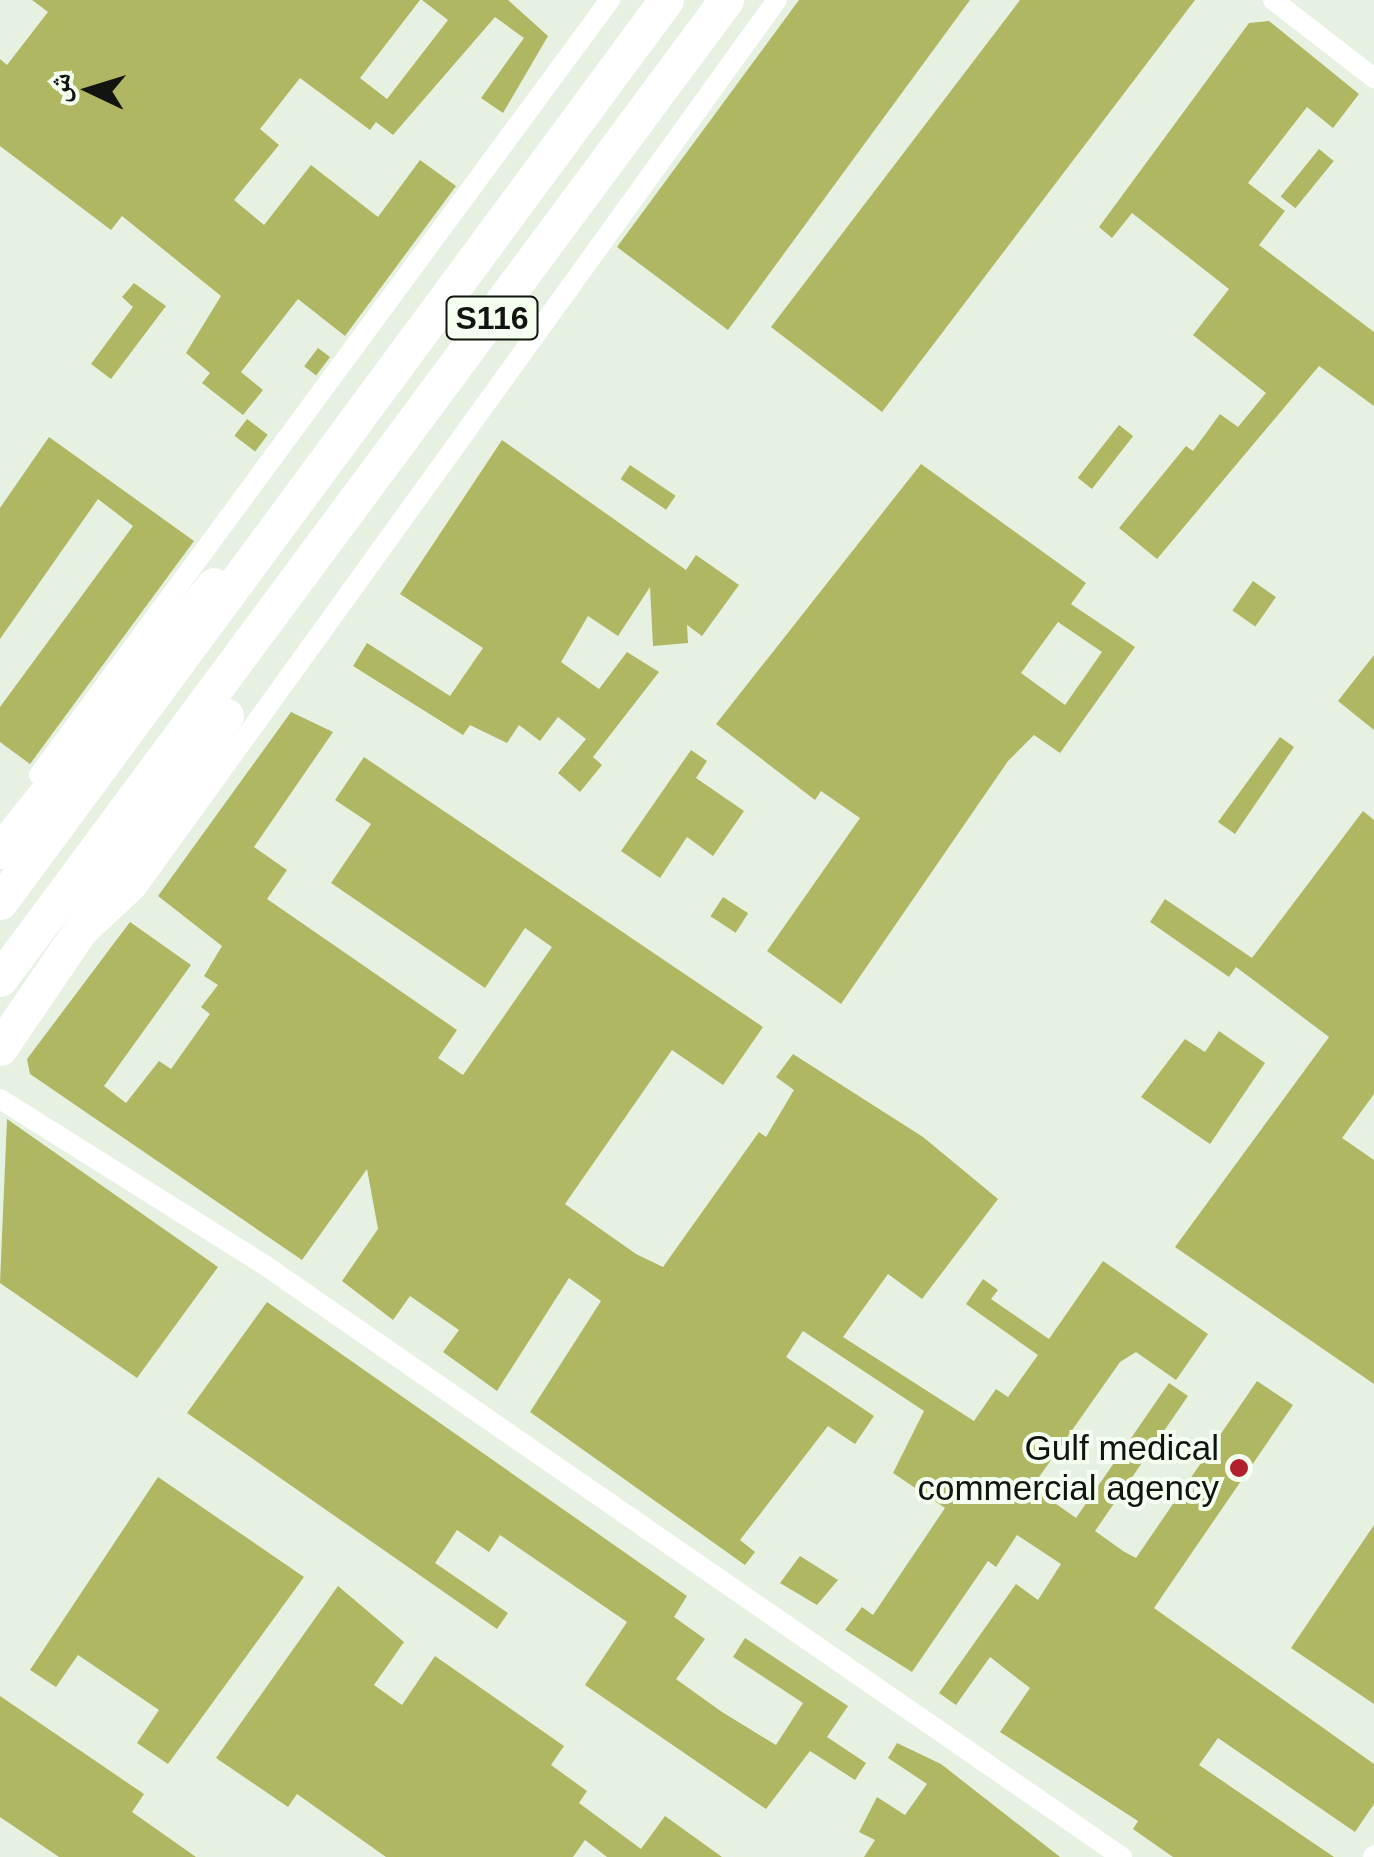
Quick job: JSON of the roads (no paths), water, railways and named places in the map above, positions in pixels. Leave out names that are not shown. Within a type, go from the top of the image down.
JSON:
[{"type":"highway","name":"S116","points":[[0,902],[666,0]]},
{"type":"highway","name":"S116","points":[[0,979],[726,0]]},
{"type":"highway","points":[[0,851],[151,656],[304,490]]},
{"type":"highway","points":[[0,1048],[79,939],[230,710],[258,636]]},
{"type":"street","points":[[0,826],[375,332],[610,0]]},
{"type":"street","points":[[79,939],[136,889],[777,0]]},
{"type":"street","points":[[1273,0],[1374,78]]},
{"type":"street","points":[[0,1099],[263,1264],[1122,1857]]},
{"type":"place","name":"Gulf medical commercial agency","points":[[1239,1468]]}]
